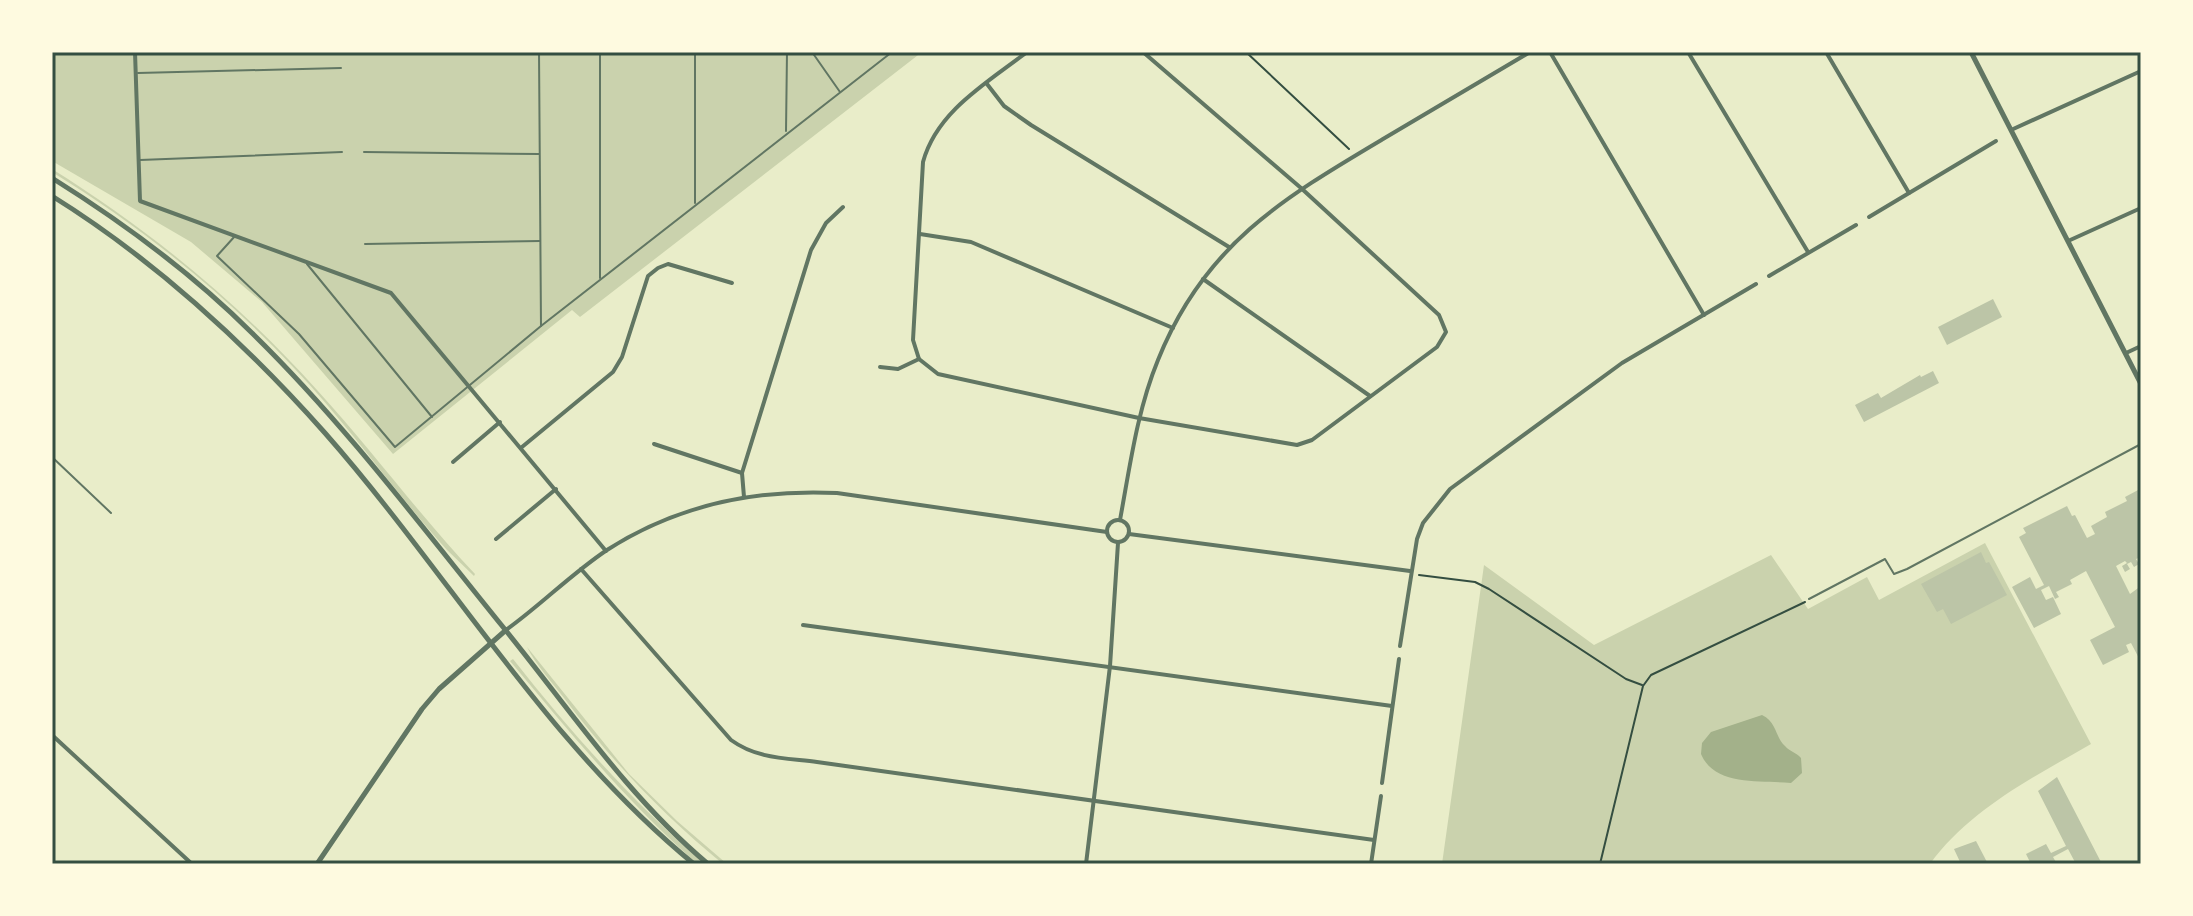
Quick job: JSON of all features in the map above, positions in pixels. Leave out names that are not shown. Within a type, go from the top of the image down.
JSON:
[{"type":"street","points":[[135,52],[140,201],[391,293],[606,551]]},
{"type":"street","points":[[1027,52],[951,112],[927,146],[923,162],[913,340],[919,359],[938,374],[1139,418],[1297,445],[1312,440],[1437,347],[1446,332],[1439,315],[1301,188],[1143,52]]},
{"type":"street","points":[[1120,520],[1139,418],[1157,361],[1203,279],[1229,247],[1261,217],[1301,188],[1530,52]]},
{"type":"street","points":[[1550,52],[1704,315]]},
{"type":"street","points":[[1688,52],[1808,252]]},
{"type":"street","points":[[1826,52],[1909,193]]},
{"type":"street","points":[[1971,52],[2141,384]]},
{"type":"street","points":[[2011,130],[2141,71]]},
{"type":"street","points":[[986,84],[1004,106],[1031,125],[1229,247]]},
{"type":"street","points":[[1869,217],[1996,141]]},
{"type":"street","points":[[52,178],[157,250],[250,331],[338,425],[506,630],[605,759],[708,864]]},
{"type":"street","points":[[52,196],[87,218],[179,287],[242,345],[326,435],[490,644],[594,768],[639,815],[694,864]]},
{"type":"street","points":[[744,497],[742,473],[811,250],[826,223],[843,207]]},
{"type":"street","points":[[2068,241],[2141,208]]},
{"type":"street","points":[[1769,276],[1856,225]]},
{"type":"street","points":[[920,234],[971,242],[1173,328]]},
{"type":"street","points":[[522,447],[613,372],[622,357],[648,276],[658,268],[668,264],[732,283]]},
{"type":"street","points":[[1203,279],[1370,396]]},
{"type":"street","points":[[1400,646],[1410,571],[1423,523],[1450,489],[1622,363],[1756,284]]},
{"type":"street","points":[[2126,353],[2141,346]]},
{"type":"street","points":[[880,367],[898,369],[919,359]]},
{"type":"street","points":[[453,462],[500,422]]},
{"type":"street","points":[[654,444],[742,473]]},
{"type":"street","points":[[496,539],[556,489]]},
{"type":"street","points":[[317,864],[422,709],[439,689],[581,569],[606,551],[659,522],[701,507],[744,497],[790,492],[837,493],[1107,532]]},
{"type":"street","points":[[1120,520],[1128,525],[1129,534],[1125,541],[1118,543],[1110,539],[1107,532],[1110,524],[1120,520]]},
{"type":"street","points":[[1129,534],[1410,571]]},
{"type":"street","points":[[1086,864],[1110,666],[1118,543]]},
{"type":"street","points":[[581,569],[731,740],[755,753],[775,759],[799,759],[1374,840]]},
{"type":"street","points":[[803,625],[1392,706]]},
{"type":"street","points":[[1382,783],[1399,659]]},
{"type":"street","points":[[52,735],[192,864]]},
{"type":"street","points":[[1371,864],[1381,796]]},
{"type":"lane","points":[[539,52],[541,326]]},
{"type":"lane","points":[[600,52],[600,280]]},
{"type":"lane","points":[[695,52],[695,206]]},
{"type":"lane","points":[[786,133],[787,52]]},
{"type":"lane","points":[[812,52],[841,93]]},
{"type":"lane","points":[[236,235],[217,256],[299,334],[395,447],[541,326],[892,52]]},
{"type":"lane","points":[[135,73],[341,68]]},
{"type":"lane","points":[[137,160],[342,152]]},
{"type":"lane","points":[[364,152],[541,154]]},
{"type":"lane","points":[[365,244],[541,241]]},
{"type":"lane","points":[[304,260],[432,418]]},
{"type":"lane","points":[[1809,599],[1885,559],[1894,574],[1907,569],[2141,444]]},
{"type":"lane","points":[[52,457],[111,513]]},
{"type":"path","points":[[1246,52],[1356,155]]},
{"type":"path","points":[[1410,571],[1421,576],[1475,582],[1626,679],[1643,686]]},
{"type":"path","points":[[1600,864],[1643,686],[1651,675],[1809,599]]},
{"type":"shaded area","points":[[52,52],[922,52],[580,317],[572,310],[393,454],[262,302],[191,242],[52,161]]},
{"type":"shaded area","points":[[52,169],[159,243],[257,328],[337,413],[474,576],[447,550],[334,413],[267,340],[149,238],[52,172]]},
{"type":"shaded area","points":[[1985,543],[2091,744],[1983,811],[1946,844],[1930,864],[1442,864],[1484,565],[1594,645],[1771,555],[1808,609],[1867,577],[1879,600]]},
{"type":"shaded area","points":[[527,647],[629,774],[727,864],[723,864],[679,826],[619,764],[544,673]]},
{"type":"shaded area","points":[[513,659],[604,766],[704,864],[692,859],[620,788],[510,661]]},
{"type":"shaded area","points":[[1762,715],[1771,722],[1785,746],[1801,758],[1802,773],[1791,783],[1728,777],[1708,765],[1701,754],[1702,743],[1711,732]]},
{"type":"building","points":[[1993,299],[2002,317],[1947,345],[1938,327]]},
{"type":"building","points":[[1933,371],[1939,383],[1864,422],[1855,405],[1878,393],[1881,398],[1920,375]]},
{"type":"building","points":[[2140,489],[2141,557],[2136,559],[2139,564],[2134,567],[2131,562],[2127,564],[2130,569],[2125,572],[2122,566],[2127,563],[2125,561],[2116,566],[2130,594],[2141,586],[2141,662],[2131,643],[2126,645],[2129,652],[2103,665],[2090,640],[2115,627],[2086,571],[2070,580],[2072,584],[2056,592],[2059,597],[2055,599],[2049,586],[2041,590],[2046,600],[2053,597],[2061,614],[2034,628],[2012,587],[2030,577],[2036,589],[2044,585],[2019,537],[2026,533],[2023,528],[2067,506],[2087,538],[2095,534],[2091,526],[2107,517],[2105,512],[2127,501],[2125,497]]},
{"type":"building","points":[[1981,552],[2007,595],[1951,624],[1943,609],[1937,612],[1921,584]]},
{"type":"building","points":[[2057,777],[2102,864],[2076,864],[2068,849],[2053,857],[2057,864],[2031,864],[2026,854],[2046,844],[2051,853],[2066,846],[2038,791]]},
{"type":"building","points":[[1976,841],[1988,864],[1961,864],[1954,849]]}]
